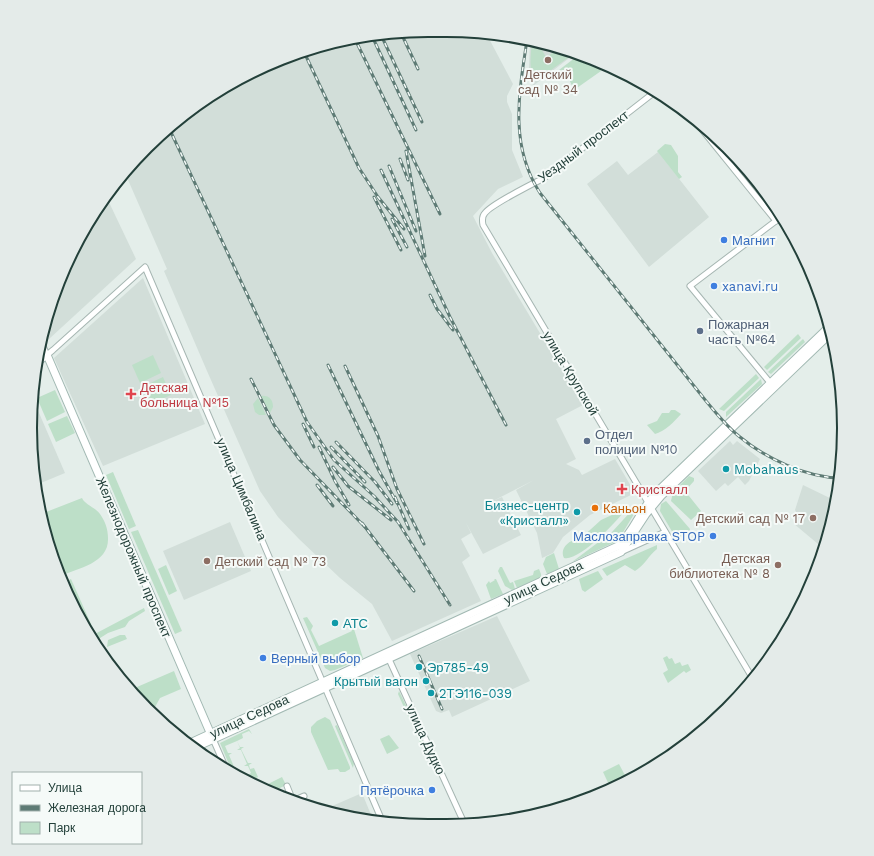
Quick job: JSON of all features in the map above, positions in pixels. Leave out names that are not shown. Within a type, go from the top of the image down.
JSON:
[{"type":"main road","name":"улица Седова","points":[[773,385],[825,331]]},
{"type":"main road","name":"улица Седова","points":[[195,742],[212,736],[324,685],[614,549],[624,540],[649,505],[773,385],[826,337]]},
{"type":"main road","name":"Железнодорожный проспект","points":[[47,355],[212,736]]},
{"type":"main road","name":"улица Седова","points":[[387,656],[621,552],[649,505]]},
{"type":"main road","name":"улица Седова","points":[[199,745],[212,736]]},
{"type":"street","name":"Уездный проспект","points":[[488,210],[518,193],[527,185],[544,178],[651,95]]},
{"type":"street","points":[[712,142],[776,221],[690,286],[773,385]]},
{"type":"street","name":"улица Крупской","points":[[488,210],[482,220],[485,230],[750,674]]},
{"type":"street","name":"улица Цимбалина","points":[[47,355],[145,266],[380,816]]},
{"type":"street","name":"Железнодорожный проспект","points":[[45,351],[47,355]]},
{"type":"street","name":"улица Седова","points":[[621,552],[665,532]]},
{"type":"street","name":"улица Дудко","points":[[387,656],[462,818]]},
{"type":"street","name":"Железнодорожный проспект","points":[[212,736],[223,761]]},
{"type":"street","points":[[287,786],[290,794]]},
{"type":"shaded area","points":[[446,37],[489,39],[513,84],[507,96],[507,102],[512,114],[512,150],[523,177],[498,189],[473,216],[492,253],[583,405],[556,419],[576,459],[566,464],[579,470],[582,475],[615,459],[635,493],[590,515],[563,537],[553,553],[542,558],[537,533],[516,490],[534,480],[493,501],[502,497],[521,535],[483,554],[466,523],[471,533],[461,539],[470,556],[462,562],[481,601],[392,641],[372,604],[340,578],[299,539],[278,517],[260,491],[164,271],[167,269],[127,178],[170,134],[211,103],[232,89],[255,77],[302,58],[327,50],[377,40],[402,38]]},
{"type":"shaded area","name":"Детский сад № 34","points":[[530,47],[570,57],[533,86],[529,68]]},
{"type":"shaded area","points":[[658,152],[709,217],[649,267],[587,184],[617,161],[628,175]]},
{"type":"shaded area","points":[[109,202],[136,259],[47,340],[50,327],[58,302],[77,255],[89,232]]},
{"type":"shaded area","name":"Детская больница №15","points":[[143,278],[205,424],[103,466],[54,358]]},
{"type":"shaded area","points":[[38,410],[65,473],[41,483],[38,454]]},
{"type":"shaded area","points":[[730,441],[733,445],[737,441],[760,459],[749,481],[745,485],[738,477],[728,486],[725,483],[716,491],[698,471]]},
{"type":"shaded area","name":"Детский сад № 17","points":[[803,485],[830,498],[824,529],[819,545],[793,523],[797,514],[795,510]]},
{"type":"shaded area","name":"Детский сад № 73","points":[[230,522],[251,571],[184,600],[163,551]]},
{"type":"shaded area","points":[[497,616],[530,681],[452,717],[449,710],[441,713],[436,711],[410,654]]},
{"type":"shaded area","points":[[362,793],[371,815],[352,811],[331,807]]},
{"type":"green space","points":[[532,47],[541,49],[546,57],[554,52],[569,57],[536,81],[533,77]]},
{"type":"green space","points":[[574,59],[599,68],[601,71],[574,90],[568,77],[566,78],[559,70]]},
{"type":"green space","points":[[665,144],[671,145],[678,156],[678,172],[682,177],[679,179],[657,151]]},
{"type":"green space","points":[[798,334],[801,338],[767,370],[764,367]]},
{"type":"green space","points":[[803,339],[805,342],[771,374],[768,372]]},
{"type":"green space","points":[[153,355],[161,373],[140,383],[132,365]]},
{"type":"green space","points":[[756,374],[759,378],[724,411],[719,409]]},
{"type":"green space","points":[[163,377],[171,395],[150,404],[142,387]]},
{"type":"green space","points":[[761,379],[762,384],[726,417],[726,412]]},
{"type":"green space","points":[[55,390],[65,412],[47,421],[38,401],[38,397]]},
{"type":"green space","points":[[261,396],[266,396],[271,400],[273,407],[270,413]]},
{"type":"green space","points":[[258,398],[266,415],[259,415],[255,412],[253,404]]},
{"type":"green space","points":[[671,410],[675,410],[681,414],[666,429],[655,434],[647,425],[657,421],[662,413],[669,413]]},
{"type":"green space","points":[[67,416],[75,433],[56,442],[48,424]]},
{"type":"green space","points":[[113,472],[136,526],[129,529],[106,475]]},
{"type":"green space","points":[[689,476],[694,478],[694,481],[685,491],[701,511],[691,520],[671,501],[673,492]]},
{"type":"green space","points":[[82,498],[100,514],[106,525],[108,538],[104,553],[92,563],[65,574],[50,529],[47,512]]},
{"type":"green space","points":[[666,501],[690,529],[689,533],[677,540],[660,511],[661,504]]},
{"type":"green space","points":[[627,508],[598,539],[588,547],[579,554],[564,558],[563,550],[567,544],[573,540],[580,539],[601,520]]},
{"type":"green space","points":[[633,509],[637,509],[622,534],[615,542],[572,562],[612,532]]},
{"type":"green space","points":[[138,530],[182,631],[175,634],[131,532]]},
{"type":"green space","points":[[657,545],[657,549],[635,571],[625,565],[607,576],[602,569]]},
{"type":"green space","points":[[554,553],[559,569],[547,574],[543,564],[546,557]]},
{"type":"green space","points":[[166,565],[177,591],[169,595],[158,569]]},
{"type":"green space","points":[[500,567],[502,567],[510,583],[513,582],[515,589],[512,590],[505,586],[498,571]]},
{"type":"green space","points":[[539,569],[541,577],[517,588],[514,581],[533,575],[534,571]]},
{"type":"green space","points":[[598,571],[603,579],[585,592],[582,590],[579,579]]},
{"type":"green space","points":[[71,579],[95,633],[77,601],[68,580]]},
{"type":"green space","points":[[494,579],[496,579],[503,594],[491,599],[486,585],[489,581],[490,583],[495,580]]},
{"type":"green space","points":[[144,608],[145,611],[129,621],[125,627],[108,633],[99,639],[95,634]]},
{"type":"green space","points":[[307,617],[313,626],[311,630],[319,646],[352,631],[350,627],[353,626],[363,658],[335,670],[330,671],[325,668],[303,618]]},
{"type":"green space","points":[[120,635],[125,635],[127,639],[107,647],[108,640]]},
{"type":"green space","points":[[667,656],[669,659],[672,658],[675,664],[680,662],[682,666],[688,664],[691,670],[686,673],[684,671],[668,683],[663,673],[668,670],[663,658]]},
{"type":"green space","points":[[174,671],[181,689],[160,698],[155,707],[136,688]]},
{"type":"green space","points":[[399,691],[425,745],[422,747],[398,694]]},
{"type":"green space","points":[[325,717],[330,720],[350,767],[350,769],[345,772],[340,772],[338,769],[328,770],[311,732],[311,727],[317,721]]},
{"type":"green space","points":[[337,725],[354,763],[353,768],[335,726]]},
{"type":"green space","points":[[249,729],[252,734],[249,731],[242,734],[243,738],[225,746],[228,753],[232,753],[229,755],[235,768],[229,765],[220,743]]},
{"type":"green space","points":[[389,735],[399,748],[387,754],[380,739]]},
{"type":"green space","points":[[237,741],[240,747],[244,747],[241,749],[248,763],[252,763],[249,765],[250,769],[254,768],[258,777],[255,779],[248,775],[251,773],[248,766],[244,766],[247,764],[241,750],[237,750],[240,748]]},
{"type":"green space","points":[[619,764],[625,776],[608,784],[603,772]]},
{"type":"green space","points":[[282,777],[286,785],[278,789],[268,784]]},
{"type":"railway","points":[[403,38],[418,69]]},
{"type":"railway","points":[[383,40],[422,122]]},
{"type":"railway","points":[[374,41],[416,130]]},
{"type":"railway","points":[[357,44],[440,214]]},
{"type":"railway","points":[[526,46],[519,99],[520,137],[530,175],[540,193],[706,401],[731,429],[750,445],[774,459],[814,475],[834,477]]},
{"type":"railway","points":[[306,57],[359,168],[378,197],[404,229]]},
{"type":"railway","points":[[171,133],[307,422],[334,460],[374,496],[398,522],[450,605]]},
{"type":"railway","points":[[406,151],[425,256]]},
{"type":"railway","points":[[400,159],[408,180]]},
{"type":"railway","points":[[389,166],[416,231]]},
{"type":"railway","points":[[381,170],[450,317],[506,425]]},
{"type":"railway","points":[[374,197],[401,250]]},
{"type":"railway","points":[[392,219],[407,247]]},
{"type":"railway","points":[[430,295],[437,309],[453,330]]},
{"type":"railway","points":[[328,365],[379,471],[397,503]]},
{"type":"railway","points":[[345,366],[378,436],[397,489],[424,544]]},
{"type":"railway","points":[[251,379],[274,425],[300,460],[365,527]]},
{"type":"railway","points":[[303,424],[314,447]]},
{"type":"railway","points":[[336,442],[375,482],[392,504]]},
{"type":"railway","points":[[319,447],[335,481],[349,505]]},
{"type":"railway","points":[[331,447],[365,482]]},
{"type":"railway","points":[[333,467],[348,486],[391,520]]},
{"type":"railway","points":[[317,485],[333,506]]},
{"type":"railway","points":[[395,497],[409,529]]},
{"type":"railway","points":[[362,523],[414,591]]},
{"type":"railway","points":[[419,656],[442,709]]},
{"type":"place","name":"Детский сад № 34","points":[[548,60]]},
{"type":"place","name":"Магнит","points":[[724,240]]},
{"type":"place","name":"xanavi.ru","points":[[714,286]]},
{"type":"place","name":"Пожарная часть №64","points":[[700,331]]},
{"type":"place","name":"Детская больница №15","points":[[131,394]]},
{"type":"place","name":"Отдел полиции №10","points":[[587,441]]},
{"type":"place","name":"Mobahaus","points":[[726,469]]},
{"type":"place","name":"Кристалл","points":[[622,489]]},
{"type":"place","name":"Каньон","points":[[595,508]]},
{"type":"place","name":"Бизнес-центр «Кристалл»","points":[[577,512]]},
{"type":"place","name":"Детский сад № 17","points":[[813,518]]},
{"type":"place","name":"Маслозаправка STOP","points":[[713,536]]},
{"type":"place","name":"Детский сад № 73","points":[[207,561]]},
{"type":"place","name":"Детская библиотека № 8","points":[[778,565]]},
{"type":"place","name":"АТС","points":[[335,623]]},
{"type":"place","name":"Верный выбор","points":[[263,658]]},
{"type":"place","name":"Эр785-49","points":[[419,667]]},
{"type":"place","name":"Крытый вагон","points":[[426,681]]},
{"type":"place","name":"2ТЭ116-039","points":[[431,693]]},
{"type":"place","name":"Пятёрочка","points":[[432,790]]}]
